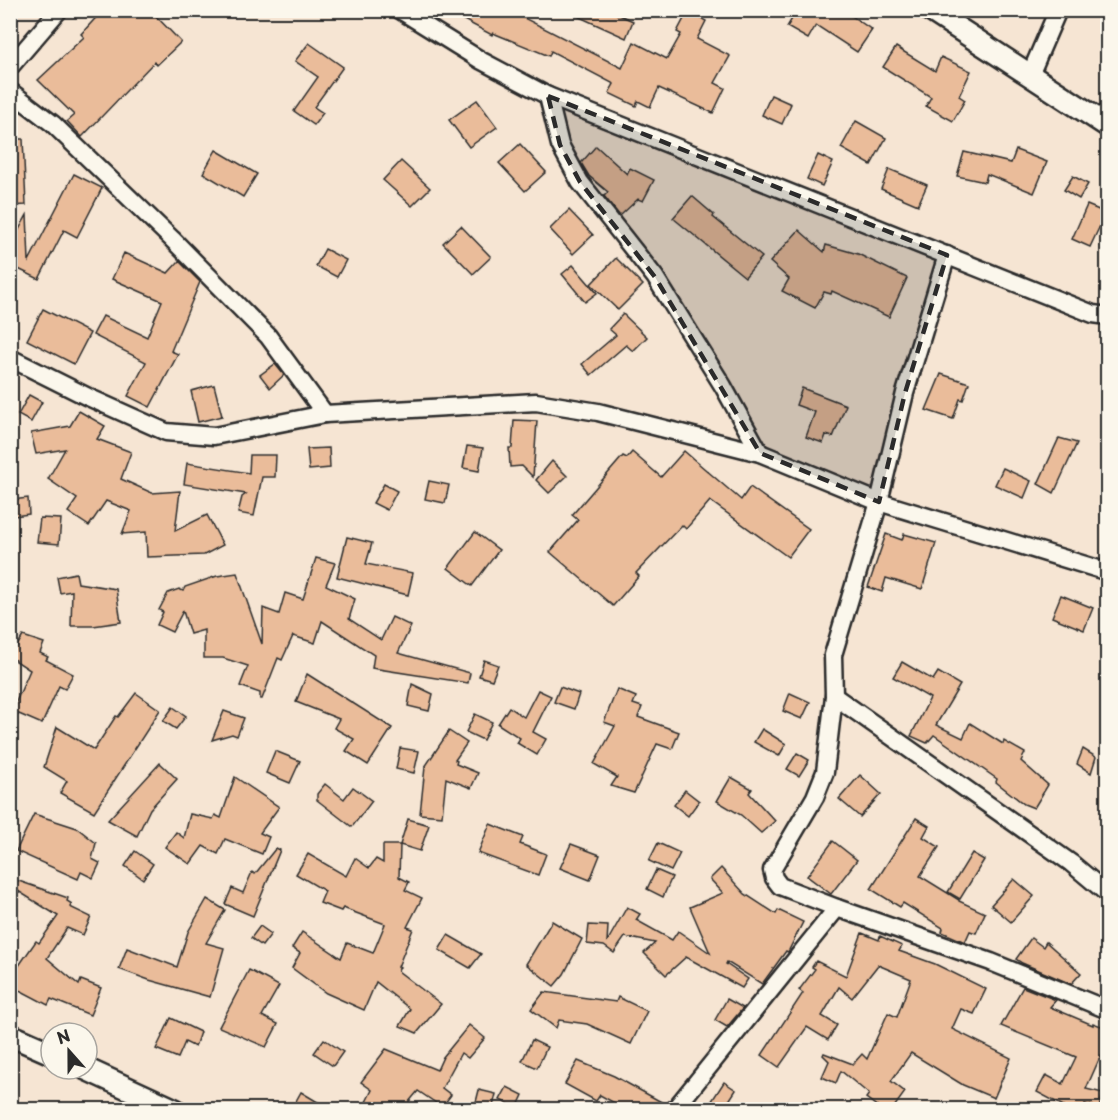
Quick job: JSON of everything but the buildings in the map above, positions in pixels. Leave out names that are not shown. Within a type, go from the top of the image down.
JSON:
[{"type":"street","points":[[10,67],[59,10]]},
{"type":"street","points":[[400,10],[482,61],[548,96],[1093,314],[1107,316]]},
{"type":"street","points":[[930,10],[1107,126]]},
{"type":"street","points":[[1030,75],[1058,10]]},
{"type":"street","points":[[10,91],[53,124],[268,336],[325,414]]},
{"type":"street","points":[[548,96],[560,145],[580,182],[655,278],[723,386],[760,453]]},
{"type":"street","points":[[947,255],[894,433],[879,502],[833,655],[834,696],[825,772],[815,797],[772,870],[780,886],[992,962],[1107,1010]]},
{"type":"street","points":[[10,358],[88,397],[166,432],[214,436],[325,414],[536,402],[598,412],[760,453],[879,502],[1107,572]]},
{"type":"street","points":[[834,696],[1071,863],[1107,894]]},
{"type":"street","points":[[674,1110],[837,908]]},
{"type":"street","points":[[10,1035],[39,1048]]},
{"type":"street","points":[[99,1075],[176,1110]]},
{"type":"highlighted area","points":[[548,96],[947,255],[905,393],[879,502],[760,453],[655,277],[580,182],[560,145]]}]
